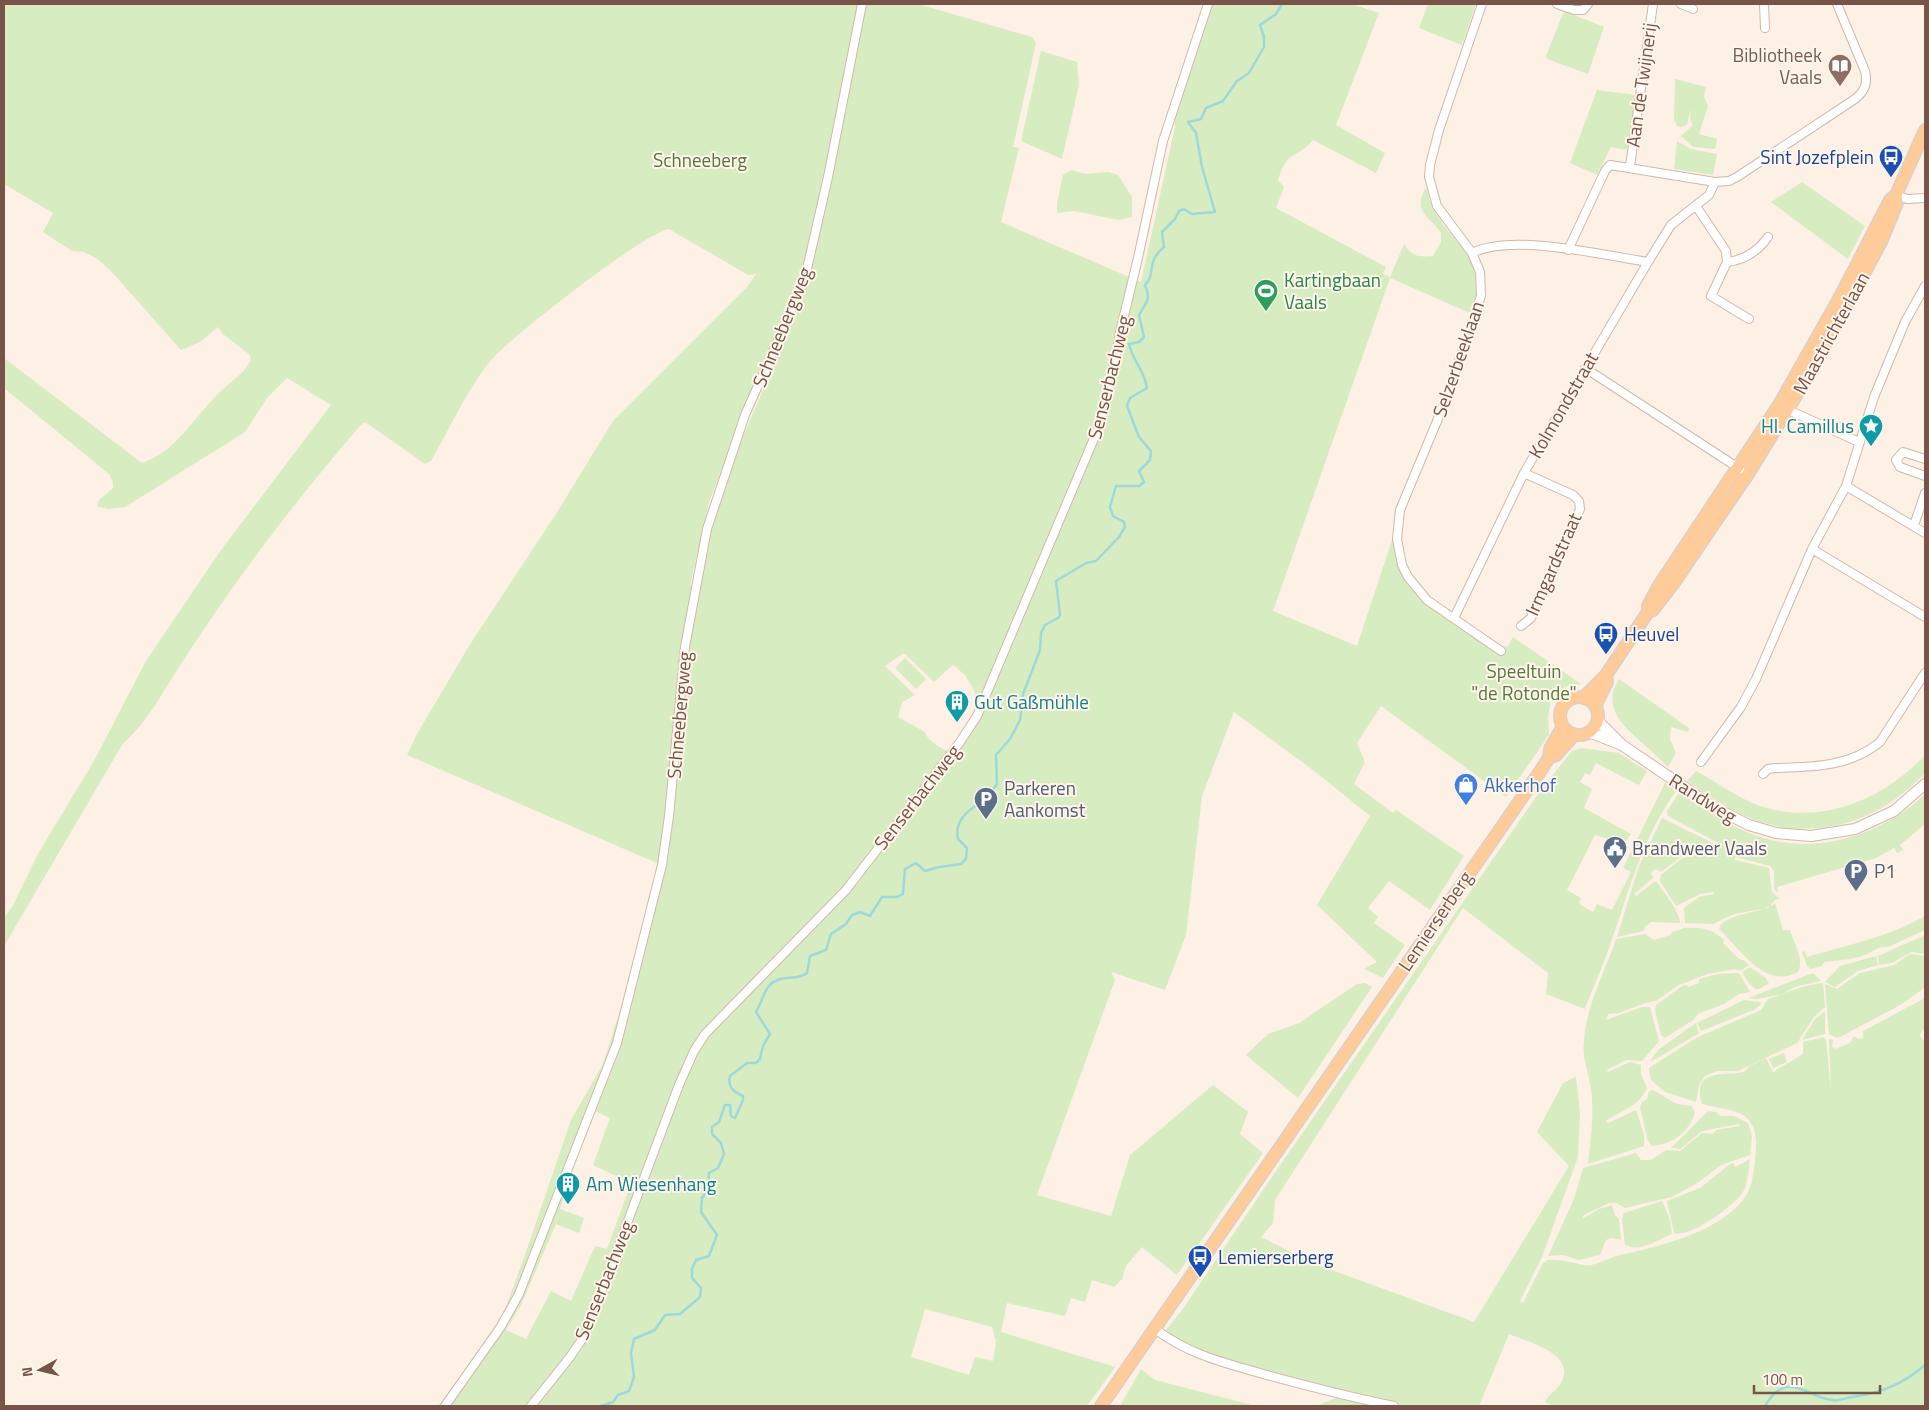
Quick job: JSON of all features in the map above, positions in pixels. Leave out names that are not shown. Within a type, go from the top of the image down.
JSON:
[{"type":"main road","name":"Maastrichterlaan","points":[[1583,698],[1606,674],[1648,612],[1653,610],[1668,592],[1869,266],[1893,214],[1897,203],[1896,195],[1925,130]]},
{"type":"main road","name":"Maastrichterlaan","points":[[1595,706],[1607,682],[1606,674]]},
{"type":"main road","points":[[1572,698],[1583,698],[1595,706],[1597,720],[1589,732],[1574,735],[1562,726],[1560,716],[1563,705],[1572,698]]},
{"type":"main road","name":"Randweg","points":[[1597,720],[1622,745],[1728,815],[1756,828],[1789,835],[1827,835],[1862,827],[1894,811],[1925,784]]},
{"type":"main road","name":"Lemierserberg","points":[[1549,758],[1550,749],[1562,726]]},
{"type":"main road","name":"Randweg","points":[[1589,732],[1622,745]]},
{"type":"main road","name":"Lemierserberg","points":[[1101,1406],[1549,758],[1556,754],[1574,735]]},
{"type":"street","name":"Schneebergweg","points":[[445,1406],[500,1328],[519,1294],[617,1042],[662,865],[670,806],[685,647],[706,529],[746,415],[804,282],[824,194],[862,4]]},
{"type":"street","name":"Senserbachweg","points":[[532,1406],[585,1334],[679,1085],[705,1034],[846,890],[960,742],[975,719],[1098,429],[1108,395],[1163,141],[1208,4]]},
{"type":"street","name":"Selzerbeeklaan","points":[[1482,4],[1440,130],[1430,165],[1429,177],[1434,198],[1441,212],[1472,252],[1480,272],[1482,287],[1477,314],[1445,402],[1400,510],[1397,524],[1399,553],[1408,577],[1426,600],[1501,651]]},
{"type":"street","points":[[1557,4],[1574,10],[1583,10],[1588,4]]},
{"type":"street","name":"Aan de Twijnerij","points":[[1630,166],[1653,4]]},
{"type":"street","points":[[1681,4],[1694,9]]},
{"type":"street","points":[[1764,4],[1766,28]]},
{"type":"street","points":[[1568,250],[1607,167],[1615,164],[1715,182],[1729,181],[1861,94],[1866,85],[1866,74],[1837,4]]},
{"type":"street","name":"Kolmondstraat","points":[[1454,618],[1524,472],[1648,262],[1672,225],[1709,195],[1715,182]]},
{"type":"street","points":[[1896,195],[1907,199],[1925,198]]},
{"type":"street","points":[[1696,206],[1726,251],[1727,262],[1711,296],[1749,318]]},
{"type":"street","points":[[1727,262],[1737,261],[1760,249],[1768,237]]},
{"type":"street","points":[[1472,252],[1504,244],[1568,250],[1648,262]]},
{"type":"street","points":[[1701,762],[1736,713],[1756,679],[1812,549],[1846,486],[1874,396],[1897,340],[1925,286]]},
{"type":"street","points":[[1585,368],[1743,471]]},
{"type":"street","points":[[1783,408],[1859,442]]},
{"type":"street","points":[[1925,459],[1903,452],[1896,460],[1900,467],[1925,476]]},
{"type":"street","name":"Irmgardstraat","points":[[1521,626],[1531,618],[1580,509],[1579,501],[1573,495],[1524,472]]},
{"type":"street","points":[[1846,486],[1925,532]]},
{"type":"street","points":[[1914,525],[1925,492]]},
{"type":"street","points":[[1812,549],[1925,617]]},
{"type":"street","points":[[1763,774],[1768,769],[1775,768],[1830,766],[1871,750],[1880,742],[1925,673]]},
{"type":"street","points":[[1155,1329],[1179,1346],[1208,1358],[1325,1391],[1394,1406]]},
{"type":"green space","points":[[4,4],[858,4],[829,162],[803,279],[742,415],[709,503],[690,585],[700,588],[713,524],[737,451],[803,296],[812,267],[865,4],[918,4],[1032,37],[1036,43],[1013,147],[1019,148],[1001,222],[1141,282],[1175,127],[1174,114],[1212,4],[1352,4],[1379,13],[1336,125],[1385,153],[1376,173],[1313,140],[1285,163],[1278,180],[1284,187],[1276,208],[1386,267],[1383,274],[1390,277],[1404,244],[1413,254],[1433,256],[1441,242],[1441,233],[1421,208],[1422,196],[1426,187],[1431,204],[1440,220],[1467,254],[1473,265],[1477,278],[1477,294],[1472,314],[1390,278],[1273,611],[1357,646],[1393,537],[1398,558],[1415,591],[1441,615],[1491,648],[1508,646],[1513,637],[1581,684],[1563,688],[1551,701],[1548,716],[1549,735],[1506,797],[1381,706],[1357,743],[1365,762],[1354,784],[1393,813],[1396,810],[1464,856],[1430,910],[1389,881],[1368,908],[1378,917],[1374,923],[1405,945],[1383,978],[1364,969],[1377,962],[1317,905],[1370,816],[1317,773],[1234,712],[1202,796],[1186,935],[1165,990],[1111,972],[1115,980],[1037,1195],[1111,1216],[1130,1155],[1213,1085],[1248,1112],[1240,1134],[1263,1153],[1177,1275],[1142,1247],[1126,1266],[1122,1279],[1114,1287],[1092,1280],[1085,1302],[1071,1298],[1065,1316],[1007,1303],[1001,1332],[1115,1367],[1087,1406],[438,1406],[466,1370],[504,1312],[571,1120],[603,1064],[617,1019],[617,1030],[602,1076],[552,1202],[561,1195],[564,1196],[560,1209],[584,1218],[579,1233],[556,1224],[521,1305],[506,1330],[526,1339],[551,1291],[571,1301],[595,1246],[607,1249],[631,1183],[593,1165],[610,1118],[595,1111],[617,1056],[628,1012],[621,1011],[659,864],[407,755],[417,734],[469,646],[556,514],[613,421],[747,287],[756,274],[748,275],[669,229],[655,234],[580,286],[526,328],[494,357],[468,393],[431,461],[425,464],[364,422],[304,493],[252,561],[202,631],[156,704],[141,725],[122,745],[4,946],[4,918],[12,907],[39,852],[94,761],[146,661],[221,550],[331,405],[287,378],[267,398],[245,432],[125,507],[108,509],[97,506],[99,500],[113,488],[113,482],[109,474],[4,388],[4,358],[142,463],[154,458],[175,443],[210,402],[244,370],[251,360],[250,355],[223,334],[218,327],[200,342],[181,350],[110,270],[96,258],[84,252],[72,251],[43,232],[53,213],[4,184]],"holes":[[[904,653],[934,682],[953,665],[965,675],[978,697],[986,688],[991,694],[979,719],[954,755],[933,743],[925,732],[898,717],[902,702],[915,695],[885,666]],[[925,1309],[992,1327],[996,1341],[993,1361],[975,1357],[969,1375],[911,1357]]]},
{"type":"green space","points":[[1428,4],[1476,4],[1462,45],[1419,28]]},
{"type":"green space","points":[[1564,11],[1604,27],[1588,74],[1547,59],[1546,56]]},
{"type":"green space","points":[[1041,51],[1077,62],[1079,85],[1062,159],[1021,141]]},
{"type":"green space","points":[[1675,79],[1706,87],[1704,97],[1708,106],[1699,134],[1717,139],[1715,149],[1693,147],[1681,136],[1693,125],[1690,119],[1691,108],[1687,125],[1677,126],[1674,119]]},
{"type":"green space","points":[[1597,90],[1636,95],[1628,146],[1625,150],[1611,147],[1597,175],[1570,163]]},
{"type":"green space","points":[[1677,141],[1691,149],[1717,154],[1713,175],[1674,169]]},
{"type":"green space","points":[[1071,170],[1086,174],[1108,172],[1118,175],[1132,197],[1132,217],[1119,220],[1074,211],[1057,213],[1057,203],[1063,175]]},
{"type":"green space","points":[[1802,182],[1865,226],[1848,259],[1771,202]]},
{"type":"green space","points":[[905,658],[926,679],[916,689],[895,668]]},
{"type":"green space","points":[[1619,679],[1689,728],[1688,732],[1671,727],[1670,739],[1676,753],[1668,767],[1632,734],[1619,718],[1612,700]]},
{"type":"green space","points":[[1581,748],[1619,753],[1647,771],[1639,785],[1596,763],[1590,775],[1585,773],[1580,782],[1592,789],[1584,808],[1631,834],[1624,844],[1595,835],[1567,890],[1581,898],[1579,904],[1593,912],[1597,904],[1612,910],[1631,872],[1623,868],[1665,783],[1676,791],[1664,809],[1637,865],[1607,953],[1585,1009],[1546,994],[1548,973],[1463,908],[1275,1200],[1273,1223],[1261,1237],[1318,1265],[1474,1322],[1569,1166],[1537,1132],[1563,1083],[1576,1077],[1580,1112],[1578,1157],[1542,1257],[1520,1301],[1523,1303],[1543,1263],[1547,1260],[1588,1265],[1672,1242],[1709,1227],[1725,1217],[1738,1205],[1748,1192],[1752,1182],[1756,1147],[1755,1135],[1752,1125],[1741,1114],[1702,1104],[1700,1092],[1701,1084],[1705,1079],[1719,1074],[1744,1072],[1750,1066],[1766,1058],[1773,1072],[1803,1054],[1803,1042],[1824,1037],[1826,1040],[1831,1090],[1829,1039],[1833,1040],[1832,1047],[1835,1049],[1850,1043],[1854,1036],[1858,1039],[1863,1038],[1863,1031],[1925,998],[1925,1027],[1920,1035],[1925,1043],[1925,1406],[1553,1406],[1545,1402],[1562,1381],[1564,1371],[1562,1363],[1547,1350],[1509,1334],[1479,1406],[1316,1406],[1341,1396],[1226,1363],[1184,1343],[1166,1330],[1182,1310],[1274,1174],[1543,787],[1572,751]]},
{"type":"green space","points":[[1925,755],[1925,773],[1908,790],[1868,815],[1824,828],[1800,829],[1777,826],[1753,819],[1727,807],[1687,781],[1696,771],[1760,806],[1806,813],[1828,811],[1850,805],[1890,785]]},
{"type":"green space","points":[[1679,793],[1722,820],[1749,833],[1795,844],[1819,843],[1865,832],[1887,822],[1925,794],[1925,824],[1900,845],[1903,850],[1897,853],[1894,848],[1876,858],[1777,887],[1778,893],[1774,889],[1774,871],[1770,866],[1735,857],[1735,860],[1769,868],[1772,892],[1780,899],[1775,900],[1768,908],[1734,914],[1713,924],[1685,923],[1684,908],[1699,897],[1714,894],[1713,892],[1700,894],[1676,906],[1660,881],[1661,875],[1682,858],[1710,853],[1685,854],[1661,872],[1656,869],[1651,872],[1653,878],[1634,894],[1636,896],[1654,882],[1657,882],[1675,908],[1680,923],[1651,922],[1645,927],[1644,931],[1617,937],[1639,866],[1662,818],[1715,844],[1722,845],[1668,816],[1667,811]]},
{"type":"green space","points":[[1775,903],[1783,930],[1790,930],[1800,961],[1798,972],[1786,976],[1775,976],[1764,972],[1754,965],[1719,929],[1728,920],[1769,907]]},
{"type":"green space","points":[[1925,916],[1925,930],[1888,947],[1880,948],[1858,957],[1824,962],[1822,966],[1811,969],[1807,966],[1802,952],[1805,951],[1807,957],[1852,944],[1897,930]]},
{"type":"green space","points":[[1684,928],[1701,928],[1715,933],[1724,940],[1723,943],[1739,959],[1749,965],[1741,971],[1735,969],[1707,974],[1679,985],[1656,1001],[1619,1013],[1608,1014],[1606,1020],[1642,1007],[1650,1007],[1659,1041],[1642,1061],[1626,1060],[1607,1070],[1608,1072],[1630,1062],[1641,1065],[1641,1074],[1647,1088],[1644,1094],[1634,1104],[1606,1121],[1608,1123],[1636,1110],[1644,1134],[1644,1146],[1588,1164],[1592,1103],[1584,1052],[1585,1028],[1592,1003],[1616,939],[1645,934],[1654,940],[1671,935],[1672,932]]},
{"type":"green space","points":[[1925,935],[1925,954],[1911,952],[1892,963],[1879,965],[1878,956]]},
{"type":"green space","points":[[1910,954],[1925,956],[1924,988],[1902,1004],[1844,1035],[1837,1038],[1829,1034],[1825,984],[1837,989],[1860,973],[1894,965]]},
{"type":"green space","points":[[1876,956],[1878,965],[1858,971],[1835,987],[1825,982],[1840,966]]},
{"type":"green space","points":[[1750,967],[1766,978],[1769,984],[1756,990],[1742,972]]},
{"type":"green space","points":[[1739,973],[1750,992],[1739,994],[1724,1004],[1698,1014],[1693,1020],[1665,1038],[1661,1035],[1655,1010],[1656,1005],[1682,986],[1686,985],[1688,987],[1699,983],[1699,979],[1718,974]]},
{"type":"green space","points":[[1813,973],[1821,981],[1794,987],[1783,994],[1758,999],[1748,998]]},
{"type":"green space","points":[[1365,983],[1372,987],[1298,1098],[1246,1055],[1268,1034],[1299,1023],[1357,984]]},
{"type":"green space","points":[[1823,983],[1825,1007],[1814,1017],[1797,1043],[1738,1071],[1717,1071],[1705,1076],[1699,1085],[1696,1102],[1665,1092],[1651,1080],[1649,1068],[1696,1038],[1761,1010],[1768,999],[1802,987]]},
{"type":"green space","points":[[1744,1000],[1760,1002],[1761,1004],[1756,1009],[1701,1031],[1697,1023]]},
{"type":"green space","points":[[1825,1011],[1825,1034],[1802,1040],[1815,1019]]},
{"type":"green space","points":[[1696,1023],[1699,1033],[1650,1061],[1659,1049]]},
{"type":"green space","points":[[1784,1053],[1787,1062],[1773,1068],[1769,1059]]},
{"type":"green space","points":[[1653,1090],[1677,1104],[1692,1106],[1695,1113],[1684,1132],[1679,1136],[1667,1143],[1652,1146],[1648,1141],[1640,1107],[1642,1102],[1647,1099],[1649,1091]]},
{"type":"green space","points":[[1708,1111],[1716,1112],[1720,1116],[1734,1116],[1748,1123],[1752,1136],[1750,1155],[1721,1165],[1699,1182],[1672,1197],[1625,1208],[1616,1203],[1609,1203],[1584,1215],[1582,1219],[1599,1209],[1612,1205],[1615,1215],[1619,1219],[1621,1240],[1611,1238],[1606,1240],[1600,1255],[1579,1260],[1563,1255],[1548,1256],[1574,1199],[1583,1168],[1636,1153],[1641,1160],[1651,1160],[1666,1150],[1680,1151],[1702,1133],[1713,1134],[1716,1130],[1740,1126],[1739,1124],[1702,1131],[1680,1149],[1671,1148]]},
{"type":"green space","points":[[1750,1159],[1744,1190],[1733,1203],[1701,1226],[1690,1231],[1674,1233],[1667,1201],[1700,1188],[1730,1164],[1733,1163],[1735,1167]]},
{"type":"green space","points":[[1662,1201],[1670,1220],[1672,1234],[1643,1246],[1631,1247],[1625,1245],[1622,1219],[1624,1213]]},
{"type":"green space","points":[[1141,1369],[1155,1380],[1256,1406],[1120,1406]]},
{"type":"waterway","points":[[601,1406],[613,1402],[618,1395],[629,1391],[634,1377],[631,1353],[634,1339],[655,1330],[665,1315],[680,1314],[700,1297],[701,1288],[692,1278],[692,1269],[696,1260],[709,1256],[717,1235],[701,1212],[702,1198],[708,1189],[709,1173],[718,1168],[724,1154],[721,1143],[712,1134],[712,1127],[719,1122],[725,1105],[730,1105],[731,1116],[735,1118],[743,1100],[743,1096],[730,1086],[730,1076],[747,1063],[756,1063],[760,1059],[763,1046],[770,1034],[756,1012],[769,986],[778,980],[803,976],[807,973],[810,956],[826,950],[831,934],[846,924],[852,915],[860,912],[870,916],[882,897],[897,897],[903,894],[905,869],[916,863],[925,871],[961,864],[966,859],[967,848],[958,839],[958,826],[963,817],[985,798],[997,784],[996,755],[1010,739],[1020,720],[1023,694],[1040,650],[1041,633],[1045,625],[1060,615],[1056,581],[1086,563],[1096,561],[1119,537],[1125,527],[1124,522],[1113,516],[1110,507],[1116,486],[1139,486],[1144,482],[1139,471],[1150,460],[1151,451],[1139,437],[1127,406],[1130,398],[1147,388],[1146,381],[1129,344],[1139,342],[1144,337],[1139,315],[1148,297],[1145,285],[1150,276],[1153,263],[1158,253],[1164,247],[1162,232],[1175,219],[1179,211],[1184,209],[1192,214],[1215,212],[1202,167],[1196,133],[1188,122],[1201,119],[1206,108],[1223,101],[1237,81],[1249,73],[1264,47],[1264,37],[1260,25],[1276,14],[1282,4]]},
{"type":"waterway","points":[[1765,1406],[1782,1388],[1790,1387],[1835,1400],[1873,1393],[1891,1387],[1917,1372],[1925,1365]]},
{"type":"place","name":"Bibliotheek Vaals","points":[[1840,87]]},
{"type":"place","name":"Sint Jozefplein","points":[[1891,178]]},
{"type":"place","name":"Kartingbaan Vaals","points":[[1266,312]]},
{"type":"place","name":"Hl. Camillus","points":[[1871,447]]},
{"type":"place","name":"Heuvel","points":[[1606,655]]},
{"type":"place","name":"Gut Gaßmühle","points":[[957,723]]},
{"type":"place","name":"Akkerhof","points":[[1466,806]]},
{"type":"place","name":"Parkeren Aankomst","points":[[986,820]]},
{"type":"place","name":"Brandweer Vaals","points":[[1615,869]]},
{"type":"place","name":"P1","points":[[1856,892]]},
{"type":"place","name":"Am Wiesenhang","points":[[568,1205]]},
{"type":"place","name":"Lemierserberg","points":[[1200,1278]]},
{"type":"park label","name":"Schneeberg","points":[[700,160]]},
{"type":"park label","name":"Speeltuin \"de Rotonde\"","points":[[1524,682]]}]
